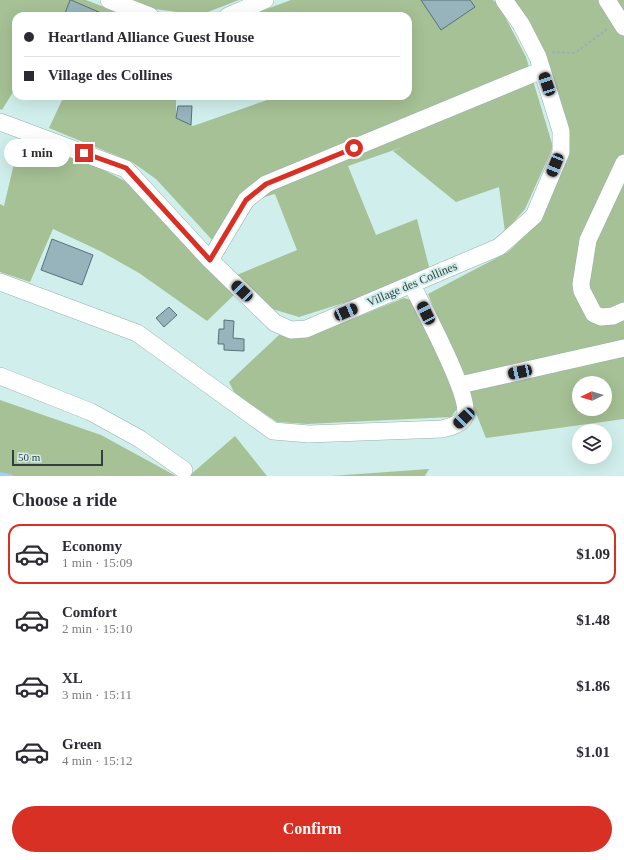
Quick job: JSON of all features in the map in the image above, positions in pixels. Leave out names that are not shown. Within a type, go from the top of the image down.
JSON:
[{"type":"street","points":[[109,0],[140,12]]},
{"type":"street","points":[[237,12],[265,0]]},
{"type":"street","name":"Village des Collines","points":[[0,122],[126,168],[210,260],[275,323],[290,330],[306,329],[500,247],[534,216],[561,152],[561,131],[540,64],[521,24],[504,0]]},
{"type":"street","points":[[607,0],[624,27]]},
{"type":"street","points":[[210,260],[246,200],[266,184],[540,64]]},
{"type":"street","points":[[624,163],[588,240],[581,284],[582,291],[594,314],[601,317],[613,316],[624,311]]},
{"type":"street","points":[[0,282],[137,333],[273,431],[309,434],[442,429],[456,425],[464,418],[466,406],[460,385],[412,285]]},
{"type":"street","points":[[460,385],[624,348]]},
{"type":"street","points":[[0,376],[91,412],[140,439],[184,470]]},
{"type":"path","points":[[540,64],[555,51],[575,53],[606,30],[605,23]]},
{"type":"green space","points":[[0,0],[86,0],[117,12],[12,12],[12,94],[2,110],[0,109]]},
{"type":"green space","points":[[133,0],[239,0],[208,12],[178,12],[155,9]]},
{"type":"green space","points":[[291,0],[493,0],[499,5],[526,57],[553,147],[525,209],[505,232],[499,187],[456,202],[393,151],[403,147],[348,166],[376,235],[417,219],[429,267],[420,275],[353,300],[299,317],[269,308],[232,277],[297,250],[275,194],[264,197],[245,215],[235,231],[225,254],[156,179],[132,162],[49,128],[62,100],[176,100],[176,118],[193,126],[267,100],[412,100],[412,12],[259,12]]},
{"type":"green space","points":[[514,0],[624,0],[624,419],[588,424],[572,424],[572,426],[486,438],[428,294],[508,252],[542,218],[565,161],[568,123],[546,59]]},
{"type":"green space","points":[[20,138],[84,160],[125,181],[235,294],[207,321],[139,273],[100,251],[53,229],[30,282],[0,272],[0,204],[4,206]]},
{"type":"green space","points":[[404,298],[411,300],[458,397],[457,409],[451,417],[307,424],[277,422],[235,394],[229,382],[279,335],[293,337],[310,336]]},
{"type":"green space","points":[[0,400],[101,435],[176,476],[0,476]]},
{"type":"green space","points":[[235,436],[267,476],[189,476]]},
{"type":"green space","points":[[429,469],[425,476],[331,476]]},
{"type":"building","points":[[71,0],[99,12],[66,12]]},
{"type":"building","points":[[421,0],[470,0],[475,7],[441,30]]},
{"type":"building","points":[[178,106],[192,106],[191,125],[176,118]]},
{"type":"building","points":[[52,239],[93,255],[82,285],[41,270]]},
{"type":"building","points":[[169,307],[177,315],[164,327],[156,318]]},
{"type":"building","points":[[224,320],[234,321],[233,338],[244,339],[244,351],[224,350],[224,344],[218,344],[219,329],[224,329]]},
{"type":"waterway","points":[[0,474],[11,476]]},
{"type":"route","points":[[84,153],[126,168],[210,260],[246,200],[256,191],[266,184],[354,148]]}]
